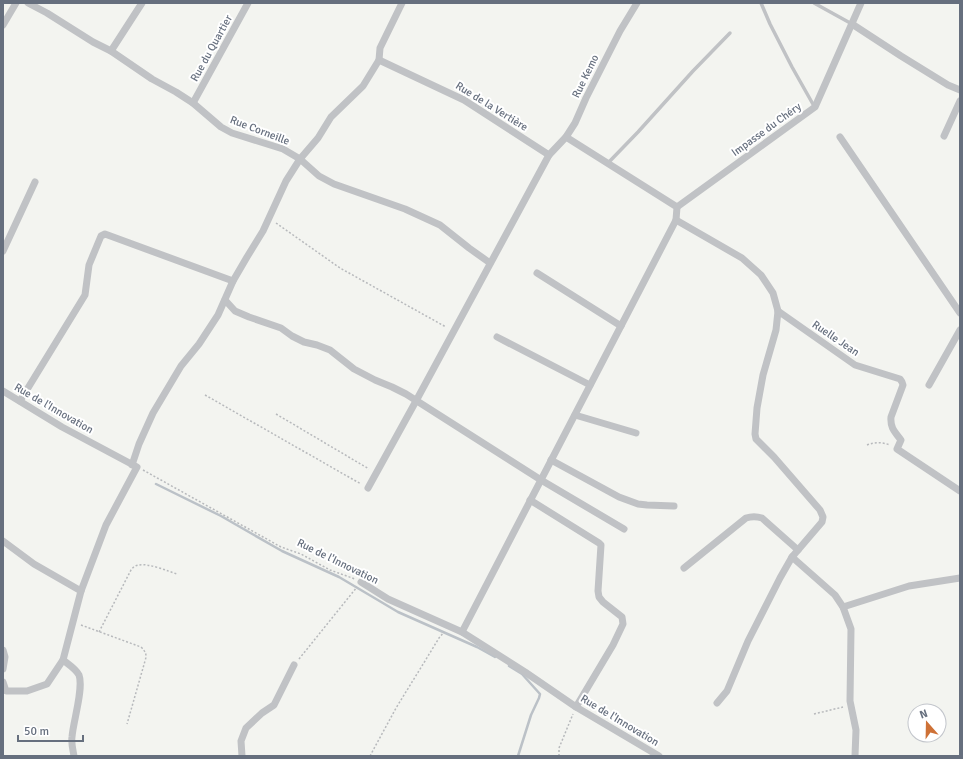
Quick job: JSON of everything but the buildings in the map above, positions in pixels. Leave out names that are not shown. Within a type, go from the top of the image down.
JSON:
[{"type":"street","points":[[3,25],[16,3]]},
{"type":"street","name":"Rue Corneille","points":[[28,3],[47,13],[93,42],[111,51],[152,79],[193,103],[221,128],[232,133],[283,149],[300,159],[319,176],[334,184],[440,224],[453,236],[490,263]]},
{"type":"street","points":[[111,51],[142,3]]},
{"type":"street","name":"Rue du Quartier","points":[[193,103],[248,3]]},
{"type":"street","points":[[3,682],[5,693],[27,691],[47,684],[63,660],[81,592],[106,526],[135,466],[139,444],[156,407],[181,366],[199,344],[218,315],[233,281],[247,256],[264,231],[286,181],[300,159],[318,138],[331,117],[363,86],[379,60],[380,48],[402,3]]},
{"type":"street","name":"Rue Kemo","points":[[368,488],[549,155],[566,137],[575,123],[620,31],[637,3]]},
{"type":"street","name":"Impasse du Chéry","points":[[678,206],[814,107],[861,3]]},
{"type":"street","points":[[852,24],[948,85],[960,90]]},
{"type":"street","name":"Rue de la Vertière","points":[[379,60],[464,100],[549,155]]},
{"type":"street","points":[[944,136],[960,101]]},
{"type":"street","points":[[840,136],[960,313]]},
{"type":"street","points":[[462,632],[676,220],[678,206],[566,137]]},
{"type":"street","points":[[3,251],[35,182]]},
{"type":"street","points":[[676,220],[742,258],[761,275],[773,293],[778,311],[776,330],[763,376],[757,408],[756,439],[774,457],[820,510],[823,517],[822,522],[792,557],[780,578],[748,642],[727,691],[717,703]]},
{"type":"street","points":[[20,401],[85,295],[89,265],[103,234],[233,281]]},
{"type":"street","points":[[538,273],[621,326]]},
{"type":"street","points":[[225,300],[235,311],[281,328],[304,342],[330,350],[354,369],[375,380],[392,386],[541,480],[624,529]]},
{"type":"street","name":"Ruelle Jean","points":[[778,311],[855,365],[900,379],[903,385],[891,417],[892,429],[901,440],[897,449]]},
{"type":"street","points":[[929,385],[960,330]]},
{"type":"street","points":[[497,337],[590,385]]},
{"type":"street","name":"Rue de l'Innovation","points":[[3,391],[62,427],[135,466]]},
{"type":"street","points":[[575,415],[636,433]]},
{"type":"street","points":[[897,449],[960,491]]},
{"type":"street","points":[[551,460],[625,500],[638,504],[674,506]]},
{"type":"street","points":[[530,500],[602,546],[598,591],[599,597],[603,602],[622,616],[623,624],[613,645],[576,707]]},
{"type":"street","points":[[684,568],[746,518],[751,516],[762,518],[798,550]]},
{"type":"street","points":[[3,541],[34,564],[81,592]]},
{"type":"street","points":[[792,557],[834,595],[843,607],[851,629],[850,705],[856,730],[855,756]]},
{"type":"street","points":[[843,607],[908,586],[960,578]]},
{"type":"street","name":"Rue de l'Innovation","points":[[361,582],[388,599],[462,632],[525,672],[576,707],[659,756]]},
{"type":"street","points":[[3,650],[5,657],[3,669]]},
{"type":"street","points":[[63,660],[75,670],[81,681],[72,738],[74,756]]},
{"type":"street","points":[[242,756],[241,741],[246,728],[262,713],[274,705],[294,665]]},
{"type":"lane","points":[[761,3],[814,107]]},
{"type":"lane","points":[[814,3],[852,24]]},
{"type":"lane","points":[[608,163],[730,33]]},
{"type":"path","points":[[269,218],[340,268],[453,331]]},
{"type":"path","points":[[205,395],[368,488]]},
{"type":"path","points":[[276,414],[376,473]]},
{"type":"path","points":[[867,445],[872,443],[883,443],[897,449]]},
{"type":"path","name":"Rue de l'Innovation","points":[[135,466],[281,547],[301,554],[330,570],[361,582]]},
{"type":"path","points":[[100,632],[131,570],[134,567],[146,565],[177,574]]},
{"type":"path","points":[[294,665],[361,582]]},
{"type":"path","points":[[73,622],[142,647],[145,651],[145,661],[127,724]]},
{"type":"path","points":[[370,756],[396,708],[444,630]]},
{"type":"path","points":[[814,714],[850,705]]},
{"type":"path","points":[[559,756],[559,748],[576,707]]},
{"type":"waterway","points":[[156,484],[221,516],[282,551],[339,577],[398,612],[477,647],[495,657]]},
{"type":"waterway","points":[[509,666],[522,674],[540,694],[531,715],[518,756]]}]
